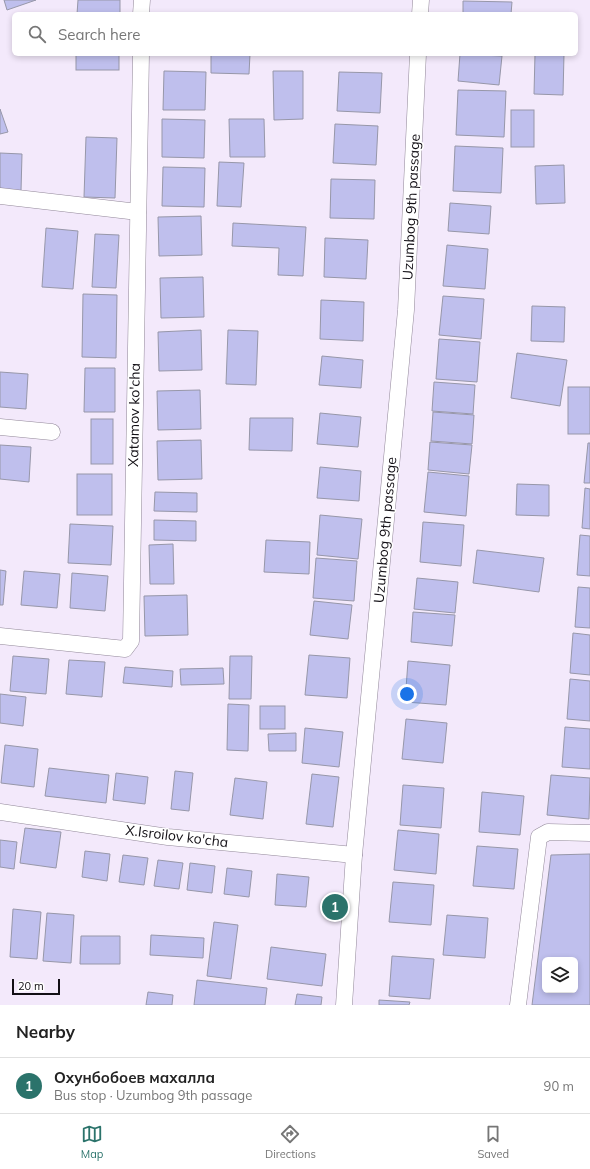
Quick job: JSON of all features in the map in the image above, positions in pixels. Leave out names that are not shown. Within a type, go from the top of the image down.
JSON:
[{"type":"street","points":[[141,12],[142,0]]},
{"type":"street","points":[[420,0],[420,12]]},
{"type":"street","name":"Xatamov ko'cha","points":[[0,636],[125,649],[131,641],[141,56]]},
{"type":"street","name":"Uzumbog 9th passage","points":[[344,1005],[354,855],[406,310],[418,56]]},
{"type":"street","points":[[0,196],[138,212]]},
{"type":"street","points":[[0,427],[52,432]]},
{"type":"street","name":"X.Isroilov ko'cha","points":[[0,812],[168,836],[354,855]]},
{"type":"street","points":[[518,1005],[539,836],[548,832],[590,833]]},
{"type":"building","points":[[4,0],[36,0],[7,10]]},
{"type":"building","points":[[78,0],[120,0],[120,12],[77,12]]},
{"type":"building","points":[[463,1],[512,2],[511,12],[463,12]]},
{"type":"building","points":[[76,56],[119,56],[119,70],[76,70]]},
{"type":"building","points":[[211,56],[250,56],[249,74],[211,73]]},
{"type":"building","points":[[460,56],[502,56],[499,85],[458,81]]},
{"type":"building","points":[[535,56],[564,56],[563,95],[534,94]]},
{"type":"building","points":[[164,71],[206,72],[205,110],[163,110]]},
{"type":"building","points":[[273,71],[303,71],[303,119],[274,120]]},
{"type":"building","points":[[339,72],[382,73],[380,113],[337,111]]},
{"type":"building","points":[[458,90],[506,91],[504,137],[456,135]]},
{"type":"building","points":[[0,109],[8,132],[0,134]]},
{"type":"building","points":[[511,110],[534,110],[534,147],[511,147]]},
{"type":"building","points":[[162,119],[205,120],[204,158],[162,157]]},
{"type":"building","points":[[229,119],[264,119],[265,157],[230,157]]},
{"type":"building","points":[[335,124],[378,126],[376,165],[333,163]]},
{"type":"building","points":[[86,137],[117,138],[115,198],[84,197]]},
{"type":"building","points":[[455,146],[503,148],[501,193],[453,191]]},
{"type":"building","points":[[0,153],[22,154],[21,191],[0,190]]},
{"type":"building","points":[[219,162],[244,163],[241,207],[217,206]]},
{"type":"building","points":[[564,165],[565,203],[536,204],[535,166]]},
{"type":"building","points":[[163,167],[205,168],[204,207],[162,206]]},
{"type":"building","points":[[331,179],[375,180],[374,219],[330,218]]},
{"type":"building","points":[[450,203],[491,206],[489,234],[448,231]]},
{"type":"building","points":[[201,216],[202,255],[159,256],[158,217]]},
{"type":"building","points":[[233,223],[306,227],[303,276],[278,275],[279,248],[232,246]]},
{"type":"building","points":[[46,228],[78,231],[73,289],[42,287]]},
{"type":"building","points":[[95,234],[119,235],[116,288],[92,287]]},
{"type":"building","points":[[325,238],[368,240],[366,279],[324,277]]},
{"type":"building","points":[[447,245],[488,249],[485,289],[443,286]]},
{"type":"building","points":[[203,277],[204,317],[161,318],[160,278]]},
{"type":"building","points":[[83,294],[117,295],[116,358],[82,357]]},
{"type":"building","points":[[443,296],[484,299],[481,339],[439,335]]},
{"type":"building","points":[[321,300],[364,302],[363,341],[320,339]]},
{"type":"building","points":[[532,306],[565,307],[564,342],[531,341]]},
{"type":"building","points":[[201,330],[202,370],[159,371],[158,332]]},
{"type":"building","points":[[228,330],[258,331],[256,385],[226,384]]},
{"type":"building","points":[[439,339],[480,342],[477,382],[436,379]]},
{"type":"building","points":[[517,353],[567,360],[560,406],[511,398]]},
{"type":"building","points":[[322,356],[363,360],[361,388],[319,385]]},
{"type":"building","points":[[85,368],[115,368],[115,412],[84,412]]},
{"type":"building","points":[[0,372],[28,374],[26,409],[0,407]]},
{"type":"building","points":[[434,382],[475,385],[473,414],[432,411]]},
{"type":"building","points":[[568,387],[590,387],[590,434],[568,434]]},
{"type":"building","points":[[200,390],[201,429],[158,430],[157,391]]},
{"type":"building","points":[[433,412],[474,415],[472,444],[431,441]]},
{"type":"building","points":[[320,413],[361,417],[358,447],[317,444]]},
{"type":"building","points":[[250,418],[293,418],[292,451],[249,450]]},
{"type":"building","points":[[91,419],[113,419],[113,464],[91,464]]},
{"type":"building","points":[[201,440],[202,479],[158,480],[157,441]]},
{"type":"building","points":[[430,442],[472,445],[469,474],[428,470]]},
{"type":"building","points":[[588,443],[590,443],[590,483],[584,483]]},
{"type":"building","points":[[0,445],[31,447],[29,482],[0,479]]},
{"type":"building","points":[[320,467],[361,471],[359,501],[317,498]]},
{"type":"building","points":[[428,472],[469,476],[466,516],[424,512]]},
{"type":"building","points":[[77,474],[112,474],[112,515],[77,515]]},
{"type":"building","points":[[517,484],[549,485],[549,516],[516,515]]},
{"type":"building","points":[[585,488],[590,489],[590,529],[582,528]]},
{"type":"building","points":[[155,492],[197,493],[197,512],[154,511]]},
{"type":"building","points":[[320,515],[362,519],[358,559],[317,555]]},
{"type":"building","points":[[154,520],[196,521],[196,541],[154,540]]},
{"type":"building","points":[[423,522],[464,525],[461,566],[420,562]]},
{"type":"building","points":[[70,524],[113,526],[111,565],[68,563]]},
{"type":"building","points":[[580,535],[590,536],[590,576],[577,575]]},
{"type":"building","points":[[266,540],[310,542],[309,574],[264,572]]},
{"type":"building","points":[[173,544],[174,584],[150,584],[149,545]]},
{"type":"building","points":[[477,550],[544,558],[539,592],[473,583]]},
{"type":"building","points":[[316,558],[357,561],[354,601],[313,598]]},
{"type":"building","points":[[0,570],[6,571],[3,605],[0,605]]},
{"type":"building","points":[[24,571],[60,574],[57,608],[21,605]]},
{"type":"building","points":[[72,573],[108,576],[105,611],[70,608]]},
{"type":"building","points":[[417,578],[458,582],[455,613],[414,609]]},
{"type":"building","points":[[578,587],[590,588],[590,628],[575,627]]},
{"type":"building","points":[[187,595],[188,635],[145,636],[144,596]]},
{"type":"building","points":[[314,601],[352,605],[348,639],[310,635]]},
{"type":"building","points":[[413,612],[455,615],[452,646],[411,642]]},
{"type":"building","points":[[573,633],[590,635],[590,675],[570,673]]},
{"type":"building","points":[[309,655],[350,658],[347,698],[305,695]]},
{"type":"building","points":[[13,656],[49,659],[46,694],[10,691]]},
{"type":"building","points":[[230,656],[252,656],[251,699],[229,699]]},
{"type":"building","points":[[69,660],[105,662],[102,697],[66,694]]},
{"type":"building","points":[[408,661],[450,665],[446,705],[405,702]]},
{"type":"building","points":[[125,667],[173,671],[172,687],[123,683]]},
{"type":"building","points":[[223,668],[224,684],[181,685],[180,669]]},
{"type":"building","points":[[570,679],[590,681],[590,721],[567,719]]},
{"type":"building","points":[[0,694],[26,697],[23,726],[0,723]]},
{"type":"building","points":[[228,704],[249,705],[248,751],[227,750]]},
{"type":"building","points":[[260,706],[285,706],[285,729],[260,729]]},
{"type":"building","points":[[406,719],[447,723],[443,763],[402,759]]},
{"type":"building","points":[[565,727],[590,729],[590,769],[562,767]]},
{"type":"building","points":[[305,728],[343,732],[339,767],[302,763]]},
{"type":"building","points":[[296,733],[296,751],[269,751],[268,734]]},
{"type":"building","points":[[5,745],[38,749],[34,787],[1,783]]},
{"type":"building","points":[[49,768],[109,775],[106,803],[45,796]]},
{"type":"building","points":[[175,771],[193,773],[189,811],[171,809]]},
{"type":"building","points":[[116,773],[148,777],[145,804],[113,800]]},
{"type":"building","points":[[312,774],[339,777],[333,827],[306,824]]},
{"type":"building","points":[[551,775],[590,778],[589,819],[547,815]]},
{"type":"building","points":[[235,778],[267,782],[263,819],[230,815]]},
{"type":"building","points":[[403,785],[444,788],[441,828],[400,825]]},
{"type":"building","points":[[482,792],[524,796],[520,835],[479,832]]},
{"type":"building","points":[[25,828],[61,832],[56,868],[20,863]]},
{"type":"building","points":[[398,830],[439,834],[436,874],[394,870]]},
{"type":"building","points":[[0,840],[17,842],[14,869],[0,867]]},
{"type":"building","points":[[477,846],[518,849],[514,889],[473,886]]},
{"type":"building","points":[[85,851],[110,854],[107,881],[82,877]]},
{"type":"building","points":[[590,854],[590,1005],[532,1005],[551,855]]},
{"type":"building","points":[[123,855],[148,858],[144,885],[119,882]]},
{"type":"building","points":[[158,860],[183,863],[179,889],[154,886]]},
{"type":"building","points":[[190,863],[215,866],[212,893],[187,890]]},
{"type":"building","points":[[227,868],[252,871],[249,897],[224,894]]},
{"type":"building","points":[[277,874],[309,877],[306,907],[275,905]]},
{"type":"building","points":[[393,882],[434,885],[431,925],[389,922]]},
{"type":"building","points":[[13,909],[41,912],[37,959],[10,957]]},
{"type":"building","points":[[47,913],[74,915],[71,963],[43,961]]},
{"type":"building","points":[[447,915],[488,918],[485,958],[443,955]]},
{"type":"building","points":[[214,922],[238,925],[231,979],[207,976]]},
{"type":"building","points":[[151,935],[204,938],[203,958],[150,955]]},
{"type":"building","points":[[81,936],[120,936],[120,964],[80,964]]},
{"type":"building","points":[[271,947],[326,954],[322,986],[267,979]]},
{"type":"building","points":[[392,956],[434,959],[430,999],[389,996]]},
{"type":"building","points":[[197,980],[267,988],[265,1005],[194,1005]]},
{"type":"building","points":[[148,992],[173,995],[172,1005],[146,1005]]},
{"type":"building","points":[[297,994],[322,997],[321,1005],[295,1005]]},
{"type":"building","points":[[379,1000],[410,1002],[409,1005],[379,1005]]},
{"type":"place","name":"Охунбобоев махалла","points":[[335,907]]}]
